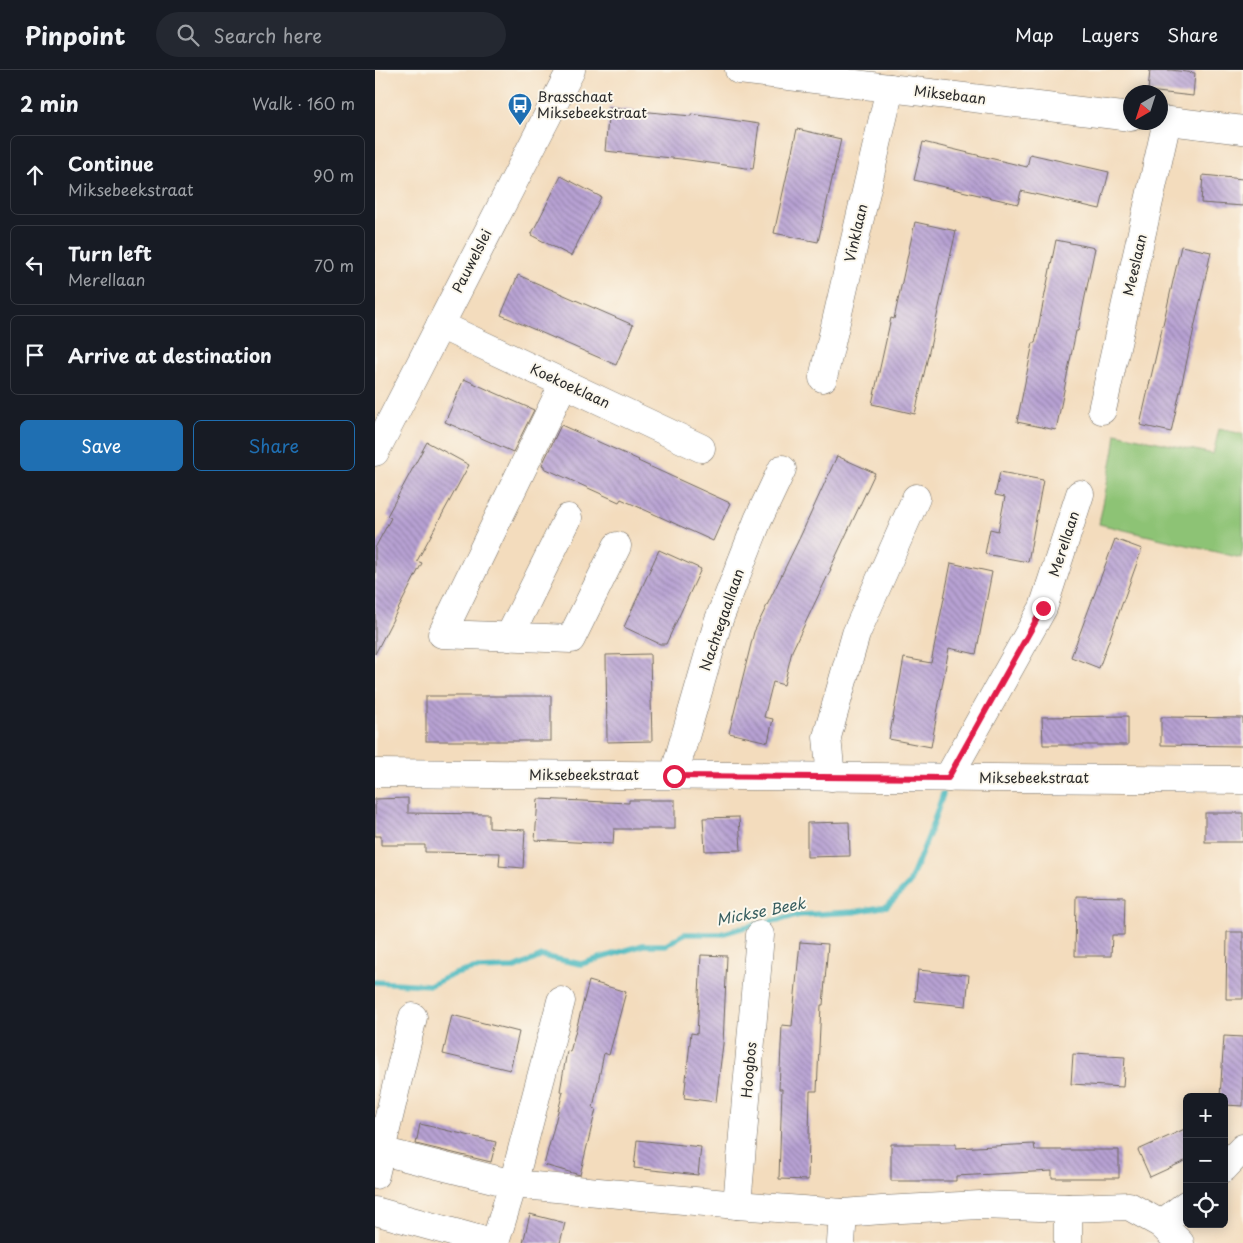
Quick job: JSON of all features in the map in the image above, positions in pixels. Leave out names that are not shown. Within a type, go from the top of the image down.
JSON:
[{"type":"street","name":"Pauwelslei","points":[[375,452],[571,70]]},
{"type":"street","name":"Miksebaan","points":[[739,70],[1123,116]]},
{"type":"street","name":"Vinklaan","points":[[823,378],[890,88]]},
{"type":"street","points":[[1168,121],[1243,130]]},
{"type":"street","name":"Meeslaan","points":[[1102,410],[1162,130]]},
{"type":"street","name":"Koekoeklaan","points":[[440,325],[701,448]]},
{"type":"street","points":[[564,383],[442,634],[571,640],[617,546]]},
{"type":"street","name":"Nachtegaallaan","points":[[674,776],[718,622],[758,520],[782,469]]},
{"type":"street","name":"Merellaan","points":[[948,778],[1043,608],[1079,494]]},
{"type":"street","points":[[831,777],[827,737],[856,634],[916,498]]},
{"type":"street","points":[[509,637],[568,518]]},
{"type":"street","name":"Miksebeekstraat","points":[[375,773],[1243,780]]},
{"type":"street","name":"Hoogbos","points":[[737,1205],[760,934]]},
{"type":"street","points":[[375,1211],[493,1243],[513,1184],[561,1001]]},
{"type":"street","points":[[413,1017],[378,1163],[513,1184],[843,1214],[981,1205],[1068,1208],[1129,1206],[1161,1224],[1180,1243]]},
{"type":"street","points":[[1228,1164],[1243,1148]]},
{"type":"street","points":[[1161,1224],[1183,1207]]},
{"type":"street","points":[[1068,1208],[1068,1243]]},
{"type":"street","points":[[841,1243],[843,1214]]},
{"type":"green space","points":[[1219,429],[1243,434],[1243,549],[1241,558],[1099,524],[1116,433],[1213,454]]},
{"type":"building","points":[[1150,70],[1195,73],[1193,96],[1168,93],[1168,85],[1149,85]]},
{"type":"building","points":[[609,108],[691,116],[691,114],[759,124],[753,169],[605,151]]},
{"type":"building","points":[[797,129],[841,139],[818,242],[774,233]]},
{"type":"building","points":[[923,142],[1027,167],[1030,154],[1109,172],[1100,209],[1021,191],[1018,204],[914,180]]},
{"type":"building","points":[[1203,175],[1243,179],[1243,206],[1201,203]]},
{"type":"building","points":[[561,176],[601,197],[571,256],[531,235]]},
{"type":"building","points":[[915,222],[956,231],[915,414],[872,404],[891,318],[894,319]]},
{"type":"building","points":[[1056,240],[1095,248],[1056,430],[1017,422]]},
{"type":"building","points":[[1181,246],[1211,252],[1171,432],[1140,425]]},
{"type":"building","points":[[518,275],[633,325],[616,365],[501,315]]},
{"type":"building","points":[[464,379],[534,410],[513,452],[445,422]]},
{"type":"building","points":[[561,425],[730,503],[713,541],[621,499],[619,502],[544,468],[542,465]]},
{"type":"building","points":[[427,442],[469,465],[417,561],[422,563],[375,654],[375,548],[391,518],[387,516]]},
{"type":"building","points":[[837,456],[875,473],[792,651],[784,685],[773,682],[764,717],[773,719],[768,742],[729,733],[754,632]]},
{"type":"building","points":[[1000,472],[1043,480],[1028,562],[985,554],[990,529],[998,531],[1005,497],[995,495]]},
{"type":"building","points":[[1115,539],[1142,549],[1099,668],[1071,657]]},
{"type":"building","points":[[659,550],[701,569],[666,644],[660,644],[624,627]]},
{"type":"building","points":[[951,563],[992,572],[976,654],[949,648],[931,747],[889,739],[904,658],[931,663]]},
{"type":"building","points":[[650,654],[652,741],[607,742],[606,655]]},
{"type":"building","points":[[426,696],[551,696],[551,741],[426,741]]},
{"type":"building","points":[[1128,716],[1128,745],[1043,745],[1042,717]]},
{"type":"building","points":[[1161,717],[1243,718],[1243,746],[1161,745]]},
{"type":"building","points":[[408,798],[408,813],[489,814],[489,828],[525,830],[523,868],[499,866],[500,853],[425,852],[425,845],[381,845],[381,836],[375,836],[375,799]]},
{"type":"building","points":[[538,799],[629,803],[629,800],[675,800],[675,829],[614,829],[613,844],[535,840]]},
{"type":"building","points":[[1205,813],[1243,813],[1243,842],[1205,842]]},
{"type":"building","points":[[739,817],[741,850],[705,851],[703,818]]},
{"type":"building","points":[[849,822],[850,856],[807,857],[807,823]]},
{"type":"building","points":[[1076,896],[1125,897],[1124,935],[1112,935],[1111,956],[1075,956]]},
{"type":"building","points":[[1227,932],[1243,932],[1243,999],[1226,999]]},
{"type":"building","points":[[800,942],[828,944],[823,1005],[821,1005],[817,1091],[810,1091],[808,1180],[779,1179],[782,1089],[779,1089],[782,1025],[792,1026]]},
{"type":"building","points":[[701,955],[727,956],[723,1044],[716,1102],[684,1098],[691,1033],[697,1034]]},
{"type":"building","points":[[918,970],[969,975],[966,1006],[915,1001]]},
{"type":"building","points":[[589,981],[626,992],[609,1055],[604,1053],[593,1108],[596,1109],[580,1175],[544,1165],[563,1092],[560,1091],[567,1051],[570,1052]]},
{"type":"building","points":[[452,1015],[519,1032],[510,1070],[443,1054]]},
{"type":"building","points":[[1224,1036],[1243,1037],[1243,1106],[1228,1105],[1228,1093],[1220,1093]]},
{"type":"building","points":[[1073,1054],[1125,1057],[1123,1087],[1071,1084]]},
{"type":"building","points":[[420,1124],[496,1142],[491,1162],[416,1144]]},
{"type":"building","points":[[1183,1130],[1183,1162],[1150,1177],[1138,1150]]},
{"type":"building","points":[[637,1140],[701,1147],[698,1175],[634,1168]]},
{"type":"building","points":[[891,1144],[956,1144],[956,1148],[1034,1144],[1035,1150],[1119,1150],[1119,1178],[1052,1178],[1052,1171],[956,1176],[956,1181],[891,1181]]},
{"type":"building","points":[[530,1214],[565,1223],[560,1243],[523,1243]]},
{"type":"waterway","name":"Mickse Beek","points":[[375,982],[430,985],[455,974],[473,969],[515,968],[542,956],[581,964],[643,945],[666,945],[684,934],[721,934],[800,915],[854,912],[887,906],[909,884],[943,794]]},
{"type":"place","name":"Brasschaat Miksebeekstraat","points":[[520,126]]},
{"type":"route","points":[[674,776],[948,778],[1043,608]]}]
